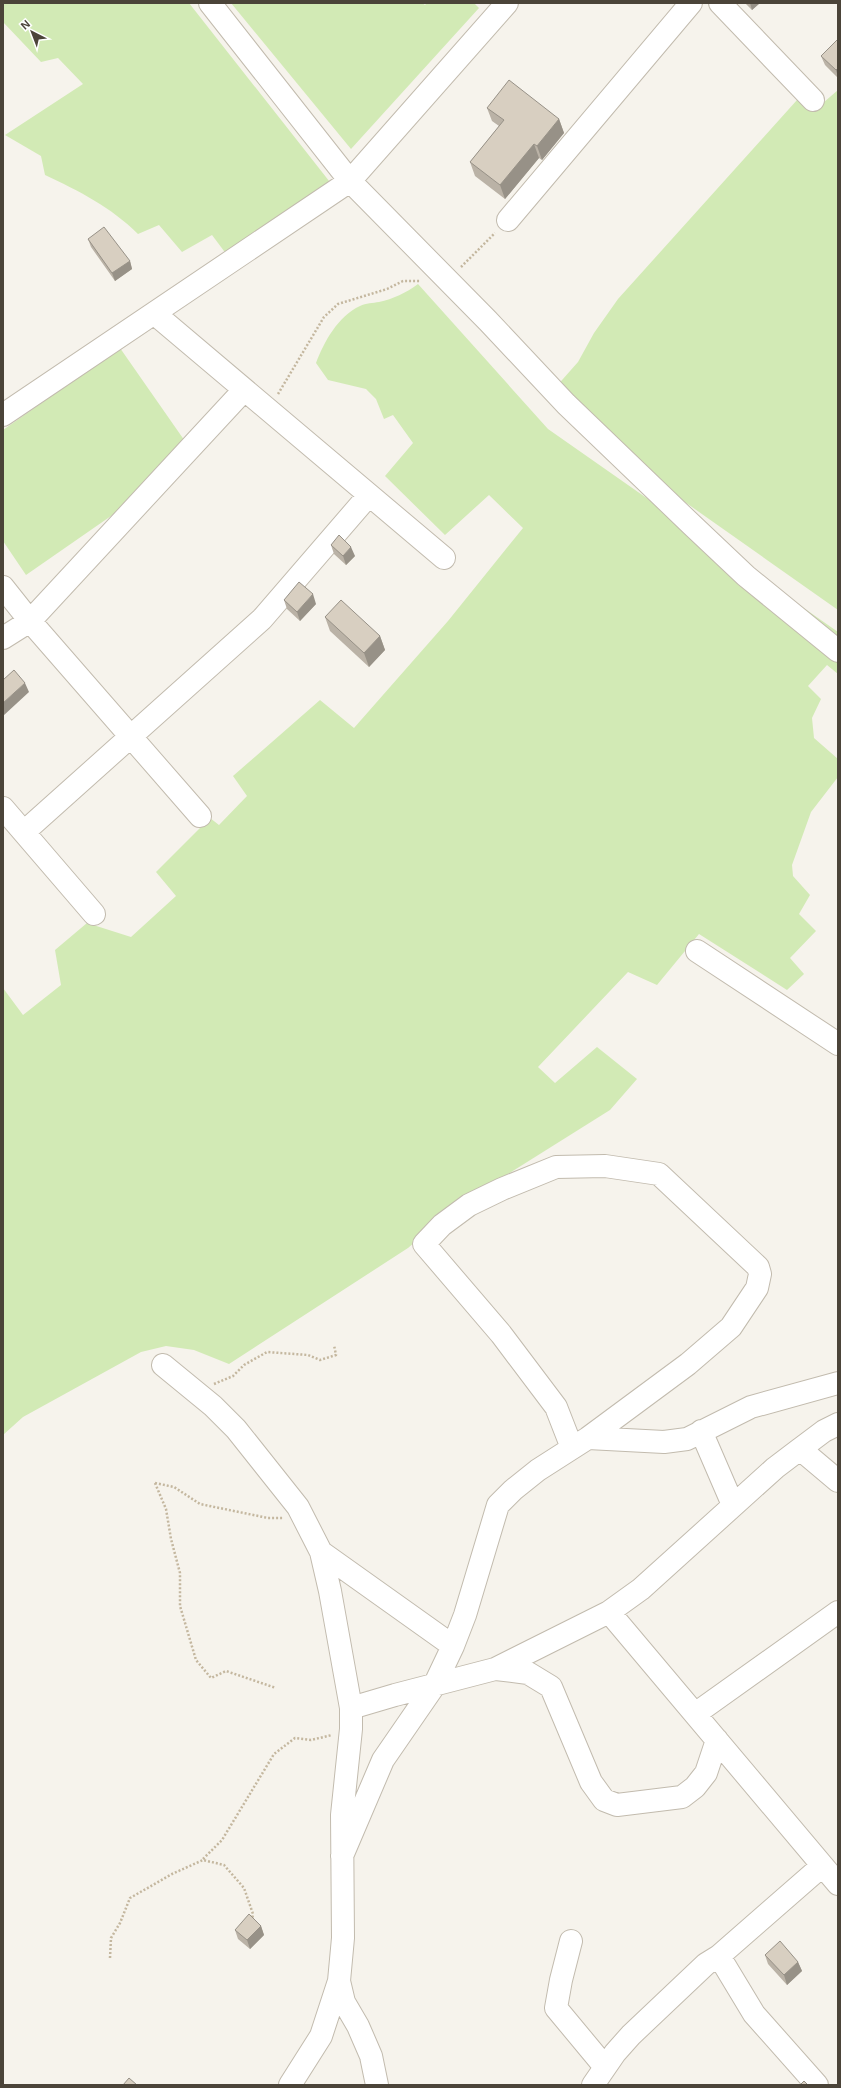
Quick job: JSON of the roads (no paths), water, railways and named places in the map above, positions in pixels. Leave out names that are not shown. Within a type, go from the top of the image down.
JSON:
[{"type":"street","points":[[210,3],[350,181],[448,280],[566,404],[746,576],[838,651]]},
{"type":"street","points":[[3,415],[155,314],[350,181],[507,3]]},
{"type":"street","points":[[508,220],[691,3]]},
{"type":"street","points":[[720,3],[813,100]]},
{"type":"street","points":[[155,314],[444,558]]},
{"type":"street","points":[[3,638],[30,621],[244,390]]},
{"type":"street","points":[[24,832],[262,619],[369,495]]},
{"type":"street","points":[[3,587],[30,621],[200,816]]},
{"type":"street","points":[[3,808],[94,914]]},
{"type":"street","points":[[698,951],[838,1044]]},
{"type":"street","points":[[342,1856],[383,1760],[434,1686],[453,1646],[465,1615],[498,1505],[513,1490],[538,1470],[580,1443],[688,1364],[731,1327],[759,1282],[758,1267],[659,1174],[606,1166],[556,1167],[469,1205],[442,1225],[424,1244],[501,1334],[556,1407],[580,1443]]},
{"type":"street","points":[[163,1365],[195,1391],[241,1434],[298,1507],[321,1552],[330,1591],[351,1708],[351,1729],[342,1815],[343,1938],[338,1981],[321,2036],[290,2085]]},
{"type":"street","points":[[580,1443],[664,1442],[687,1438],[751,1407],[838,1383]]},
{"type":"street","points":[[351,1708],[394,1695],[434,1686],[495,1669],[609,1612],[641,1589],[733,1506],[800,1449],[824,1431],[838,1424]]},
{"type":"street","points":[[701,1432],[733,1506]]},
{"type":"street","points":[[800,1449],[838,1482]]},
{"type":"street","points":[[321,1552],[453,1646]]},
{"type":"street","points":[[609,1612],[838,1884]]},
{"type":"street","points":[[695,1714],[838,1612]]},
{"type":"street","points":[[495,1669],[528,1673],[551,1687],[591,1782],[604,1800],[617,1805],[682,1797],[695,1787],[706,1773],[717,1740]]},
{"type":"street","points":[[593,2085],[605,2067],[631,2035],[706,1964],[719,1956],[822,1866]]},
{"type":"street","points":[[571,1941],[561,1980],[556,2008],[605,2067]]},
{"type":"street","points":[[719,1956],[754,2014],[817,2085]]},
{"type":"street","points":[[338,1981],[344,2002],[358,2026],[371,2056],[376,2085]]}]
